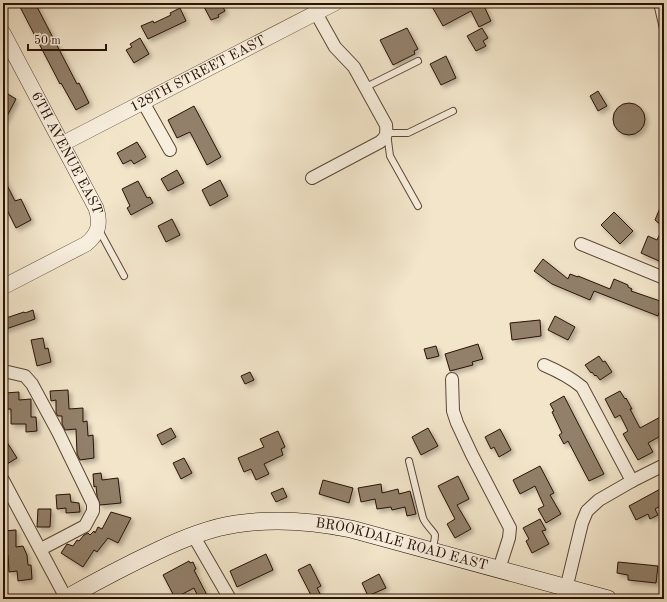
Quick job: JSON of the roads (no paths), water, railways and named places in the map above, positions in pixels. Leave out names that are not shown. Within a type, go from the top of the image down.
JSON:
[{"type":"main road","name":"BROOKDALE ROAD EAST","points":[[72,597],[142,558],[194,535],[236,524],[281,520],[329,525],[432,551],[566,589],[608,599]]},
{"type":"street","name":"128TH STREET EAST","points":[[62,144],[143,102],[314,8],[335,3]]},
{"type":"street","points":[[312,178],[380,142],[387,133],[386,126],[366,87],[354,67],[335,47],[314,8]]},
{"type":"street","name":"6TH AVENUE EAST","points":[[3,33],[96,208],[99,216],[98,228]]},
{"type":"street","points":[[143,102],[170,150]]},
{"type":"street","points":[[3,287],[86,244],[96,236],[98,228]]},
{"type":"street","points":[[581,244],[664,278]]},
{"type":"street","points":[[544,365],[572,378],[582,387],[632,481]]},
{"type":"street","points":[[3,372],[25,376],[32,384],[58,432],[93,504],[93,511],[85,526],[41,549]]},
{"type":"street","points":[[452,379],[453,411],[457,423],[510,528],[509,538],[499,569]]},
{"type":"street","points":[[566,589],[584,515],[599,500],[664,465]]},
{"type":"street","points":[[3,480],[41,549],[72,597]]},
{"type":"street","points":[[194,535],[230,599]]},
{"type":"lane","points":[[657,3],[664,33]]},
{"type":"lane","points":[[366,87],[418,61]]},
{"type":"lane","points":[[418,206],[390,156],[387,133],[408,133],[453,111]]},
{"type":"lane","name":"6TH AVENUE EAST","points":[[98,228],[124,276]]},
{"type":"lane","points":[[410,461],[423,518],[427,526],[435,535],[432,551]]}]
